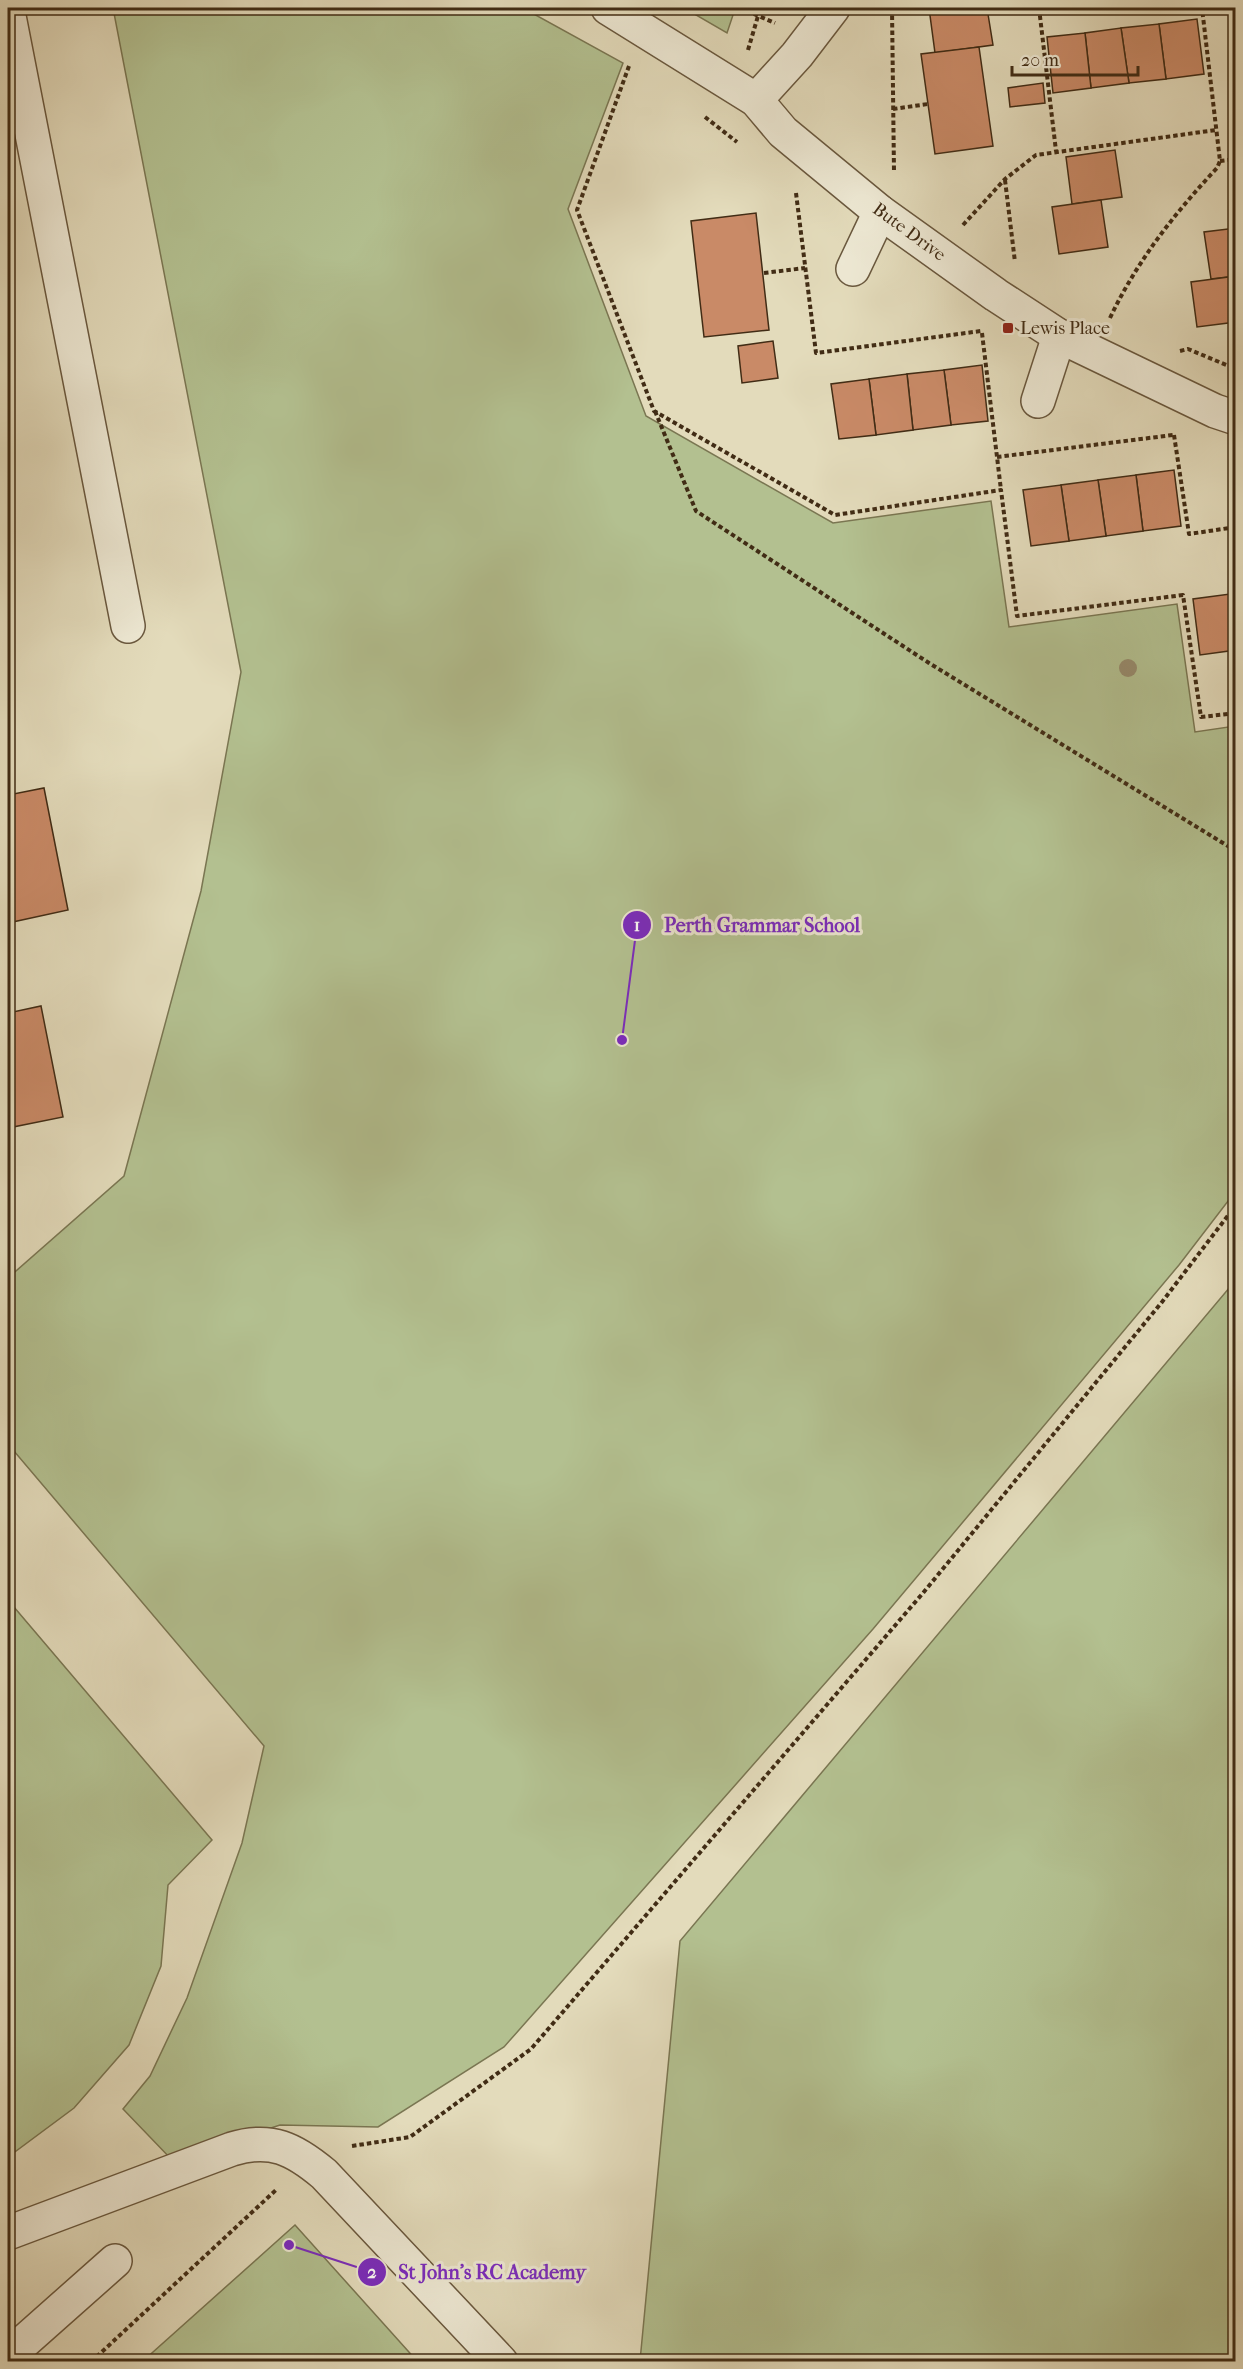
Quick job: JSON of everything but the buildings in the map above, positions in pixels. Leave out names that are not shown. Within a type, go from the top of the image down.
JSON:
[{"type":"street","name":"Bute Drive","points":[[608,8],[756,100],[783,132],[887,198],[996,295],[1059,336],[1215,411],[1236,418]]},
{"type":"street","points":[[756,100],[797,55],[833,8]]},
{"type":"street","points":[[8,11],[128,626]]},
{"type":"street","points":[[853,268],[887,198]]},
{"type":"street","points":[[1038,401],[1059,336]]},
{"type":"street","points":[[8,2233],[249,2144],[268,2143],[308,2161],[332,2182],[501,2361]]},
{"type":"street","points":[[8,2356],[115,2261]]},
{"type":"path","points":[[887,198],[893,109],[892,10],[923,8]]},
{"type":"path","points":[[1039,8],[1056,151]]},
{"type":"path","points":[[1106,327],[1126,285],[1155,240],[1217,168],[1220,161],[1202,8]]},
{"type":"path","points":[[748,50],[758,16]]},
{"type":"path","points":[[648,34],[632,60],[577,210],[654,411],[696,511],[929,663],[1236,851]]},
{"type":"path","points":[[893,109],[928,104]]},
{"type":"path","points":[[957,233],[1005,179],[1036,155],[1216,130]]},
{"type":"path","points":[[1220,161],[1236,159]]},
{"type":"path","points":[[1005,179],[1017,274]]},
{"type":"path","points":[[764,273],[805,268]]},
{"type":"path","points":[[982,331],[1017,616],[1183,595],[1201,717],[1236,713]]},
{"type":"path","points":[[654,411],[835,515],[1001,490]]},
{"type":"path","points":[[1173,429],[1189,534],[1236,527]]},
{"type":"path","points":[[997,457],[1174,435]]},
{"type":"path","points":[[91,2361],[308,2161],[337,2149],[410,2137],[531,2049],[923,1593],[1162,1302],[1236,1205]]},
{"type":"green space","points":[[113,8],[523,8],[623,63],[568,209],[646,416],[833,523],[991,501],[1009,627],[1177,604],[1195,732],[1235,726],[1235,1192],[1179,1265],[873,1629],[504,2047],[378,2127],[280,2125],[172,2160],[123,2109],[150,2076],[187,1998],[242,1843],[264,1746],[8,1444],[8,1278],[124,1176],[201,891],[241,672]]},
{"type":"green space","points":[[684,8],[725,8],[734,12],[727,33]]},
{"type":"green space","points":[[1235,1281],[1235,2361],[640,2361],[680,1941]]},
{"type":"green space","points":[[8,1600],[212,1840],[168,1885],[161,1966],[129,2045],[74,2108],[8,2157]]},
{"type":"green space","points":[[295,2225],[417,2361],[143,2361]]},
{"type":"place","name":"Lewis Place","points":[[1008,328]]},
{"type":"place","name":"Perth Grammar School","points":[[622,1040]]},
{"type":"place","name":"St John's RC Academy","points":[[289,2245]]}]
